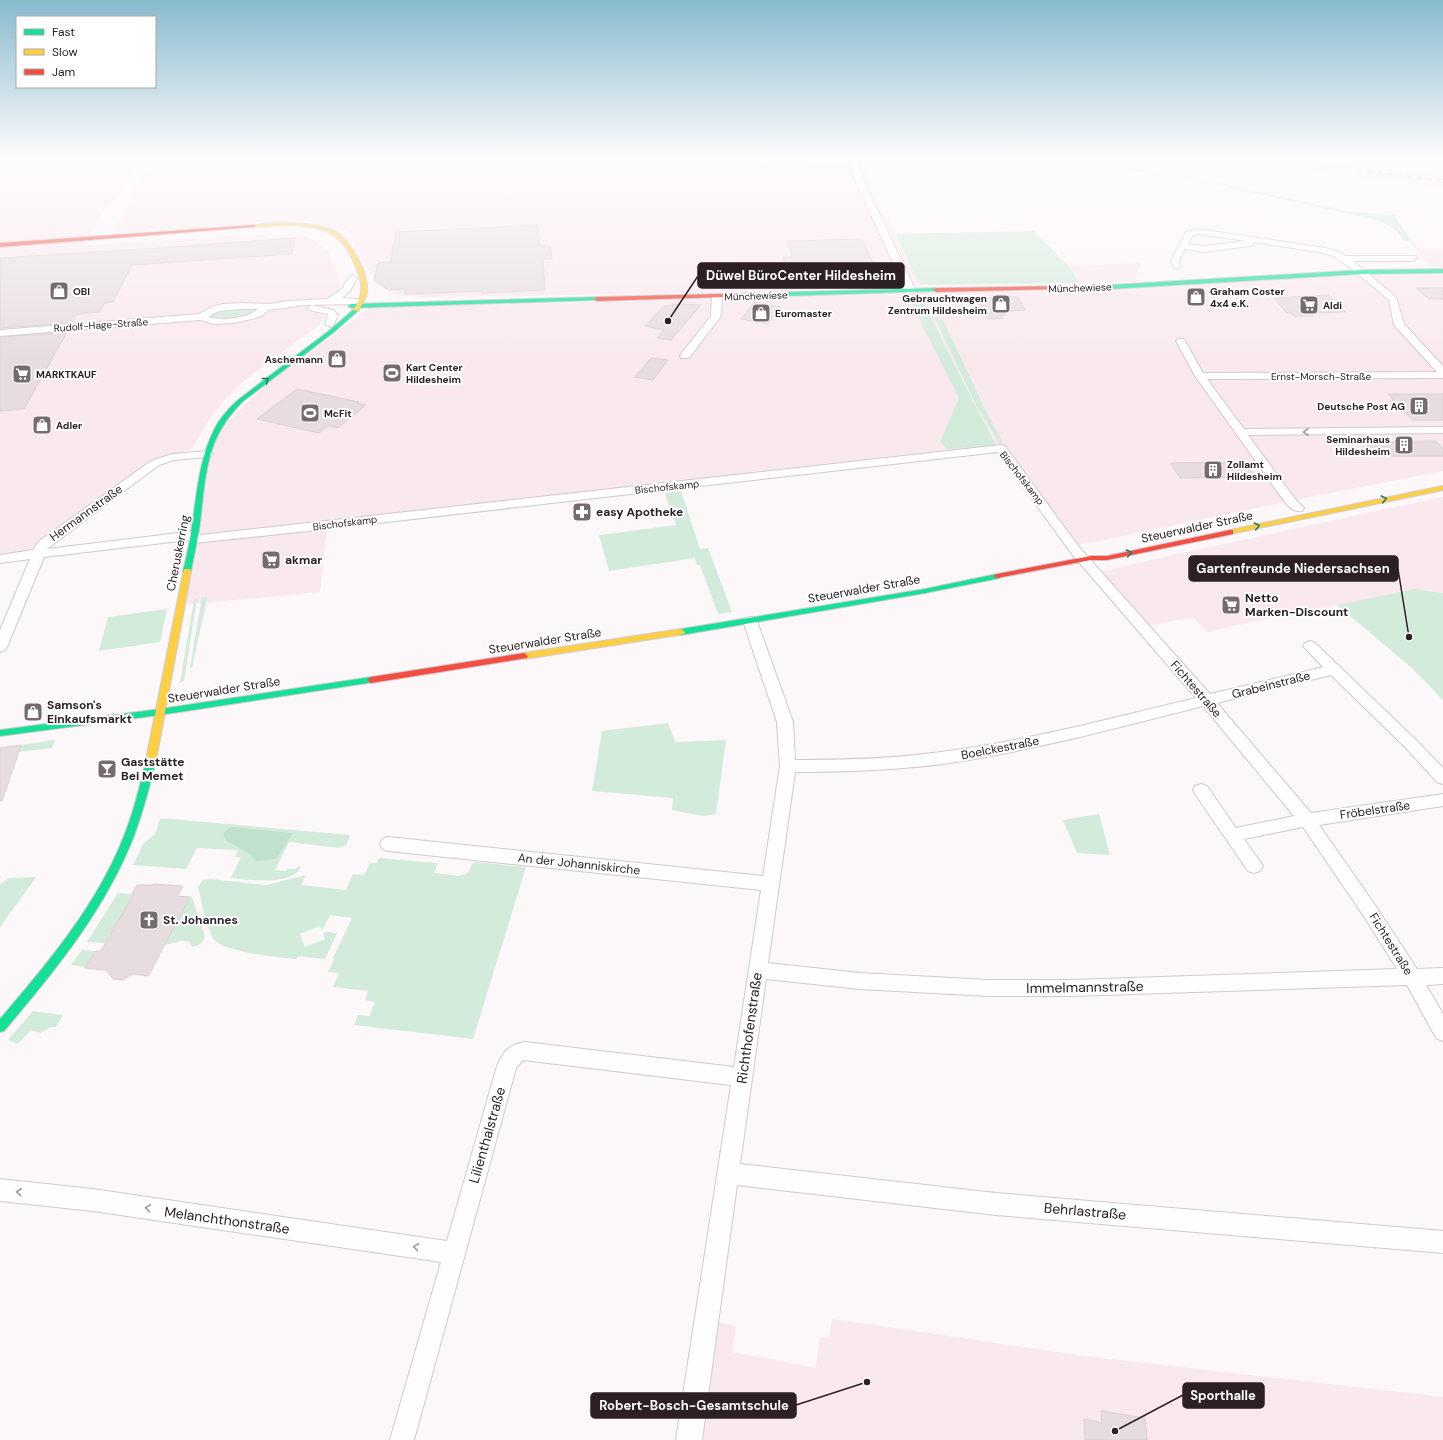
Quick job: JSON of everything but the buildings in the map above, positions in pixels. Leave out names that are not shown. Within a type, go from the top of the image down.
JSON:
[{"type":"main road","points":[[0,245],[262,226],[308,227],[330,232],[343,240],[366,281],[376,292]]},
{"type":"main road","points":[[0,249],[264,230],[306,233],[324,239]]},
{"type":"main road","name":"Münchewiese","points":[[357,304],[717,297],[911,290],[1121,287],[1361,272],[1443,271]]},
{"type":"main road","points":[[351,275],[357,290],[357,304]]},
{"type":"main road","points":[[357,304],[366,293],[366,281]]},
{"type":"main road","name":"Münchewiese","points":[[385,296],[407,302]]},
{"type":"main road","name":"Münchewiese","points":[[357,304],[407,302],[423,303]]},
{"type":"main road","name":"Cheruskerring","points":[[235,404],[239,392],[357,304]]},
{"type":"main road","name":"Cheruskerring","points":[[0,1027],[41,982],[69,945],[110,878],[132,833],[140,807],[195,537],[207,454],[219,424],[235,404],[336,328],[357,304]]},
{"type":"main road","points":[[1398,488],[1443,479]]},
{"type":"main road","name":"Steuerwalder Straße","points":[[0,733],[160,712],[750,621],[925,591],[1087,559],[1100,551],[1304,510],[1443,488]]},
{"type":"street","points":[[880,224],[911,290]]},
{"type":"street","points":[[1177,266],[1175,261],[1189,234],[1198,231],[1331,252],[1344,259],[1413,258]]},
{"type":"street","points":[[1182,246],[1203,249],[1246,244],[1259,240]]},
{"type":"street","name":"Ernst-Morsch-Straße","points":[[1344,259],[1393,299],[1399,325],[1443,373]]},
{"type":"street","name":"Rudolf-Hage-Straße","points":[[0,333],[202,317],[208,321],[244,318],[263,310],[321,302],[338,297],[347,291],[351,275]]},
{"type":"street","name":"Münchewiese","points":[[685,356],[716,316],[717,297]]},
{"type":"street","name":"Rudolf-Hage-Straße","points":[[321,302],[357,304]]},
{"type":"street","name":"Rudolf-Hage-Straße","points":[[202,317],[206,313],[223,307],[253,305],[263,310],[357,304]]},
{"type":"street","name":"Rudolf-Hage-Straße","points":[[309,307],[330,312],[333,316],[330,324]]},
{"type":"street","points":[[1181,341],[1200,376],[1240,432],[1291,502],[1304,510]]},
{"type":"street","name":"Ernst-Morsch-Straße","points":[[1200,376],[1443,373]]},
{"type":"street","points":[[1240,432],[1443,430]]},
{"type":"street","name":"Bischofskamp","points":[[0,559],[195,537],[308,527],[1001,448],[1087,559]]},
{"type":"street","name":"Hermannstraße","points":[[0,645],[39,554],[40,548],[46,542],[155,462],[172,457],[207,454]]},
{"type":"street","name":"Fichtestraße","points":[[1087,559],[1307,820],[1369,910],[1412,977],[1443,1032]]},
{"type":"street","name":"Richthofenstraße","points":[[689,1440],[788,766],[785,722],[750,621]]},
{"type":"street","name":"Grabeinstraße","points":[[1310,646],[1412,745],[1443,778]]},
{"type":"street","name":"Grabeinstraße","points":[[1207,701],[1334,669]]},
{"type":"street","name":"Boelckestraße","points":[[788,766],[868,764],[962,756],[1052,738],[1207,701]]},
{"type":"street","points":[[1201,790],[1254,866]]},
{"type":"street","name":"Fröbelstraße","points":[[1307,820],[1443,800]]},
{"type":"street","points":[[1232,835],[1307,820]]},
{"type":"street","name":"An der Johanniskirche","points":[[388,844],[770,884]]},
{"type":"street","name":"Immelmannstraße","points":[[758,970],[860,981],[988,988],[1072,988],[1443,976]]},
{"type":"street","name":"Lilienthalstraße","points":[[402,1440],[507,1066],[512,1056],[516,1052],[525,1051],[742,1077]]},
{"type":"street","name":"Behrlastraße","points":[[728,1172],[865,1191],[1443,1242]]},
{"type":"street","name":"Melanchthonstraße","points":[[0,1190],[93,1200],[454,1253]]},
{"type":"shaded area","points":[[0,224],[96,224],[84,245],[286,234],[305,236],[327,250],[337,273],[340,287],[339,292],[332,297],[321,312],[325,317],[318,326],[245,380],[227,397],[210,418],[190,450],[163,459],[35,550],[0,554]]},
{"type":"shaded area","points":[[118,224],[315,224],[113,233]]},
{"type":"shaded area","points":[[321,224],[890,224],[920,285],[780,291],[420,297],[395,294],[378,285],[357,250],[349,233],[344,230]]},
{"type":"shaded area","points":[[1415,248],[1443,250],[1443,471],[1074,546],[998,448],[327,529],[320,592],[180,605],[207,462],[223,426],[267,384],[371,307],[644,301],[1331,277],[1436,275]]},
{"type":"shaded area","points":[[1140,263],[1136,281],[1080,283],[1068,266]]},
{"type":"shaded area","points":[[1443,497],[1443,593],[1414,589],[1306,610],[1207,632],[1193,617],[1143,627],[1097,573],[1163,557]]},
{"type":"shaded area","points":[[832,1319],[1091,1357],[1443,1397],[1443,1440],[698,1440],[715,1322],[736,1326],[732,1352],[816,1368],[820,1337],[829,1339]]},
{"type":"green space","points":[[1385,224],[1400,224],[1417,248],[1415,248],[1411,242],[1403,240],[1392,228]]},
{"type":"green space","points":[[1034,231],[1068,266],[1080,283],[920,285],[895,234]]},
{"type":"green space","points":[[907,295],[920,295],[996,445],[947,449],[940,442],[959,398]]},
{"type":"green space","points":[[233,309],[255,309],[258,311],[247,316],[234,319],[221,319],[210,316],[218,312]]},
{"type":"green space","points":[[933,314],[943,320],[983,405],[1003,443],[1000,444],[976,405]]},
{"type":"green space","points":[[681,491],[700,549],[708,548],[732,612],[718,614],[700,565],[697,565],[695,558],[609,571],[599,535],[676,525],[665,493]]},
{"type":"green space","points":[[1414,589],[1443,593],[1443,700],[1412,668],[1337,605]]},
{"type":"green space","points":[[202,597],[207,597],[206,604],[192,667],[190,668]]},
{"type":"green space","points":[[197,598],[184,681],[180,683],[194,600]]},
{"type":"green space","points":[[167,609],[160,642],[99,651],[108,617]]},
{"type":"green space","points":[[668,723],[675,742],[726,740],[716,814],[703,816],[672,810],[673,798],[592,791],[602,731]]},
{"type":"green space","points":[[55,740],[52,748],[19,752],[21,745]]},
{"type":"green space","points":[[1099,814],[1110,855],[1077,853],[1063,820]]},
{"type":"green space","points":[[160,819],[350,835],[346,845],[339,848],[289,842],[275,870],[285,871],[287,869],[296,869],[298,866],[301,867],[296,873],[289,877],[280,879],[259,880],[231,878],[241,857],[235,857],[238,850],[197,848],[186,869],[133,865],[143,844],[155,834]]},
{"type":"green space","points":[[231,827],[293,833],[276,859],[256,861],[250,854],[225,840],[223,833]]},
{"type":"green space","points":[[379,858],[438,863],[434,873],[460,876],[468,873],[475,862],[526,867],[473,1039],[354,1025],[358,1015],[370,1016],[375,1002],[365,1000],[368,991],[333,987],[339,973],[328,972],[352,918],[330,915],[322,931],[320,926],[300,934],[305,947],[325,939],[323,933],[337,933],[325,959],[298,956],[296,959],[265,956],[239,951],[218,943],[210,933],[198,887],[203,880],[211,879],[266,885],[306,875],[301,885],[346,890],[353,874],[364,875],[370,863],[377,863]]},
{"type":"green space","points":[[36,877],[0,927],[0,884],[9,878]]},
{"type":"green space","points":[[118,893],[134,894],[105,943],[87,942]]},
{"type":"green space","points":[[190,897],[192,897],[205,936],[204,940],[199,945],[192,947],[190,942],[182,941],[165,945]]},
{"type":"green space","points":[[82,950],[96,951],[86,967],[71,965]]},
{"type":"green space","points":[[33,1011],[63,1015],[56,1027],[51,1027],[40,1033],[31,1030],[18,1044],[8,1040]]},
{"type":"traffic: fast","points":[[1059,288],[1110,287],[1361,272],[1443,271]]},
{"type":"traffic: fast","points":[[755,295],[936,290]]},
{"type":"traffic: fast","points":[[351,306],[597,299]]},
{"type":"traffic: fast","points":[[187,571],[195,532],[207,455],[212,441],[228,413],[240,401],[332,331],[356,310]]},
{"type":"traffic: fast","points":[[681,632],[925,591],[997,576]]},
{"type":"traffic: fast","points":[[0,733],[160,712],[371,680]]},
{"type":"traffic: fast","points":[[0,1027],[51,966],[74,936],[95,904],[113,871],[129,836],[141,799],[151,760]]},
{"type":"traffic: slow","points":[[253,226],[272,224]]},
{"type":"traffic: slow","points":[[299,224],[322,228],[332,232],[341,238],[347,245],[360,270],[365,286],[364,296],[356,310]]},
{"type":"traffic: slow","points":[[1230,532],[1443,488]]},
{"type":"traffic: slow","points":[[151,760],[187,571]]},
{"type":"traffic: slow","points":[[524,656],[681,632]]},
{"type":"traffic: jam","points":[[0,245],[253,226]]},
{"type":"traffic: jam","points":[[936,290],[1059,288]]},
{"type":"traffic: jam","points":[[597,299],[755,295]]},
{"type":"traffic: jam","points":[[997,576],[1091,558],[1107,558],[1230,532]]},
{"type":"traffic: jam","points":[[371,680],[524,656]]},
{"type":"place","name":"OBI","points":[[59,291]]},
{"type":"place","name":"Graham Coster 4x4 e.K.","points":[[1196,297]]},
{"type":"place","name":"Gebrauchtwagen Zentrum Hildesheim","points":[[1001,304]]},
{"type":"place","name":"Aldi","points":[[1309,305]]},
{"type":"place","name":"Euromaster","points":[[761,313]]},
{"type":"place","name":"Düwel BüroCenter Hildesheim","points":[[668,321]]},
{"type":"place","name":"Aschemann","points":[[337,359]]},
{"type":"place","name":"Kart Center Hildesheim","points":[[392,373]]},
{"type":"place","name":"MARKTKAUF","points":[[22,374]]},
{"type":"place","name":"Deutsche Post AG","points":[[1419,406]]},
{"type":"place","name":"McFit","points":[[310,413]]},
{"type":"place","name":"Adler","points":[[42,425]]},
{"type":"place","name":"Seminarhaus Hildesheim","points":[[1404,445]]},
{"type":"place","name":"Zollamt Hildesheim","points":[[1213,470]]},
{"type":"place","name":"easy Apotheke","points":[[582,512]]},
{"type":"place","name":"akmar","points":[[271,560]]},
{"type":"place","name":"Netto Marken-Discount","points":[[1231,605]]},
{"type":"place","name":"Gartenfreunde Niedersachsen","points":[[1409,637]]},
{"type":"place","name":"Samson's Einkaufsmarkt","points":[[33,712]]},
{"type":"place","name":"Gaststätte Bei Memet","points":[[107,769]]},
{"type":"place","name":"St. Johannes","points":[[149,920]]},
{"type":"place","name":"Robert-Bosch-Gesamtschule","points":[[867,1382]]},
{"type":"place","name":"Sporthalle","points":[[1115,1431]]}]
